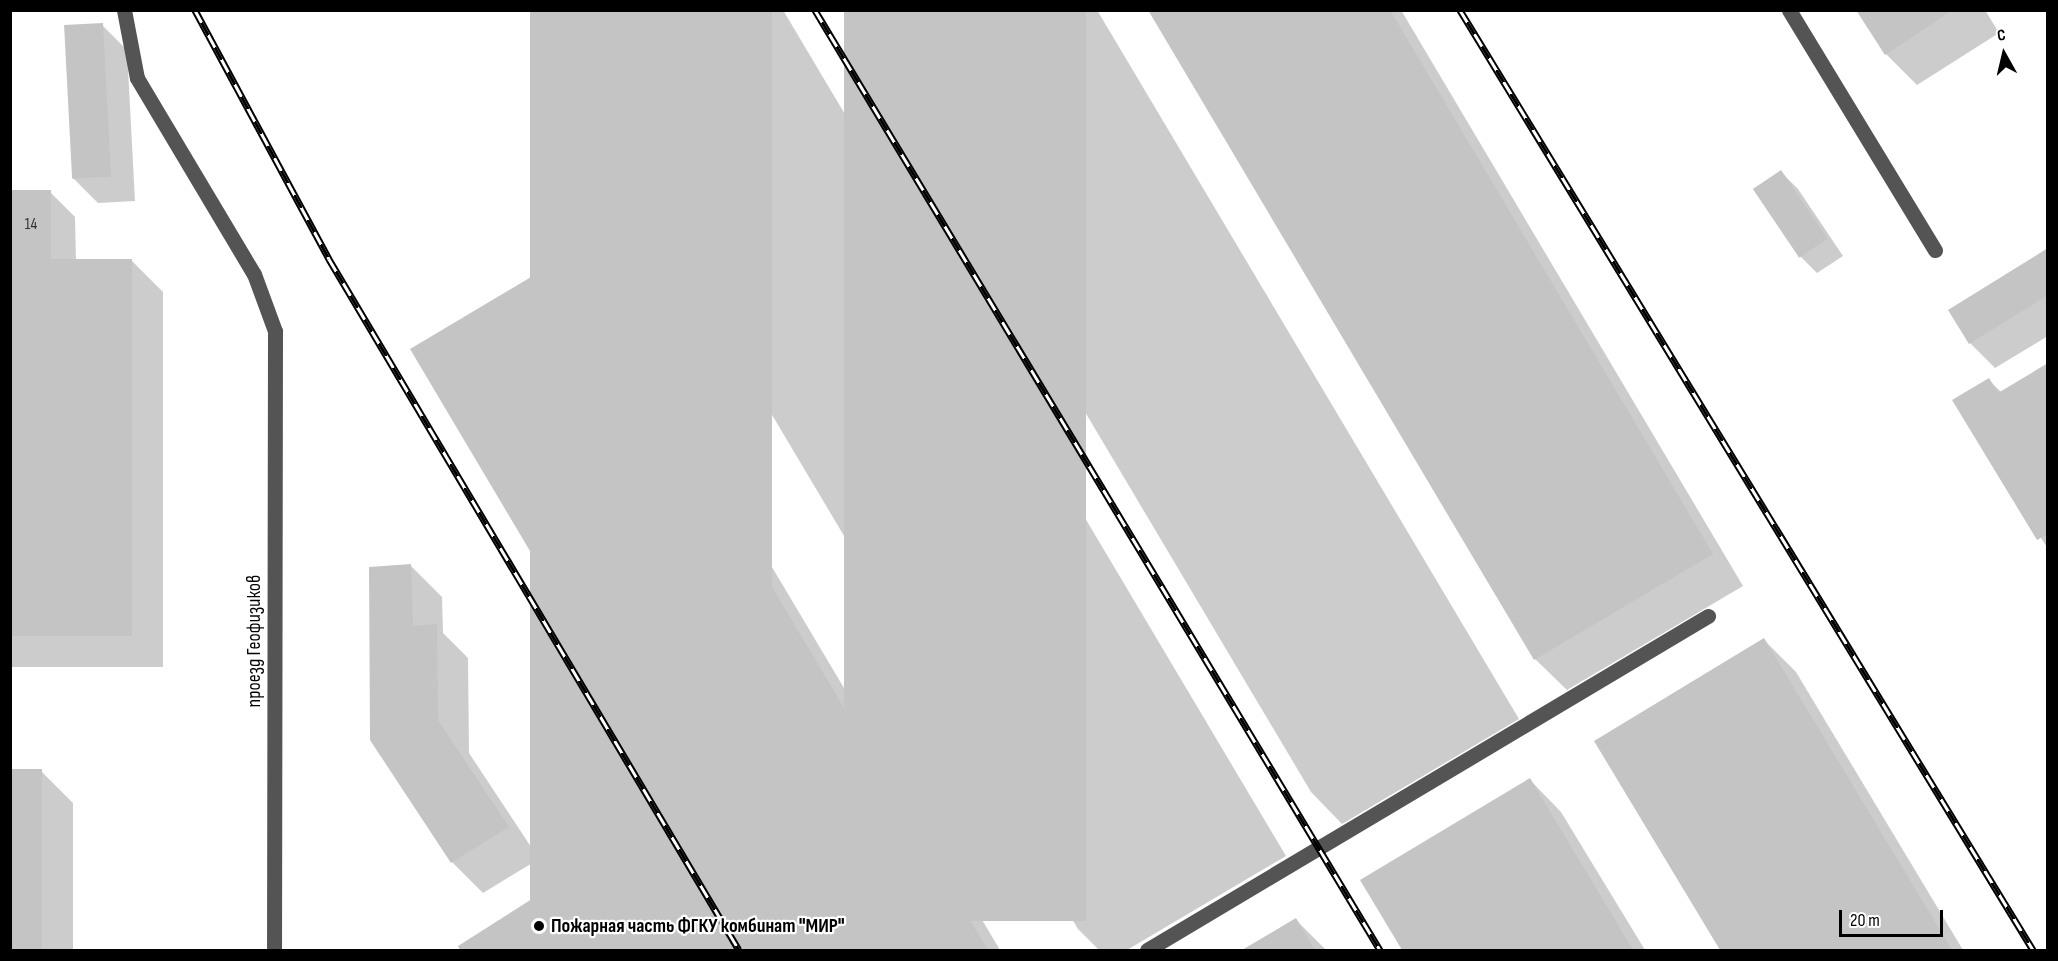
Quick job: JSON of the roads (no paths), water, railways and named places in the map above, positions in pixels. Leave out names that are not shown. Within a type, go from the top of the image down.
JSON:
[{"type":"street","name":"проезд Геофизиков","points":[[124,10],[137,78],[254,274],[275,331],[274,951]]},
{"type":"street","points":[[1789,10],[1935,250]]},
{"type":"street","points":[[1147,951],[1708,616]]},
{"type":"railway","points":[[195,10],[329,259],[739,950]]},
{"type":"railway","points":[[815,10],[1380,950]]},
{"type":"railway","points":[[1460,10],[2033,950]]},
{"type":"place","name":"Пожарная часть ФГКУ комбинат \"МИР\"","points":[[539,926]]}]
